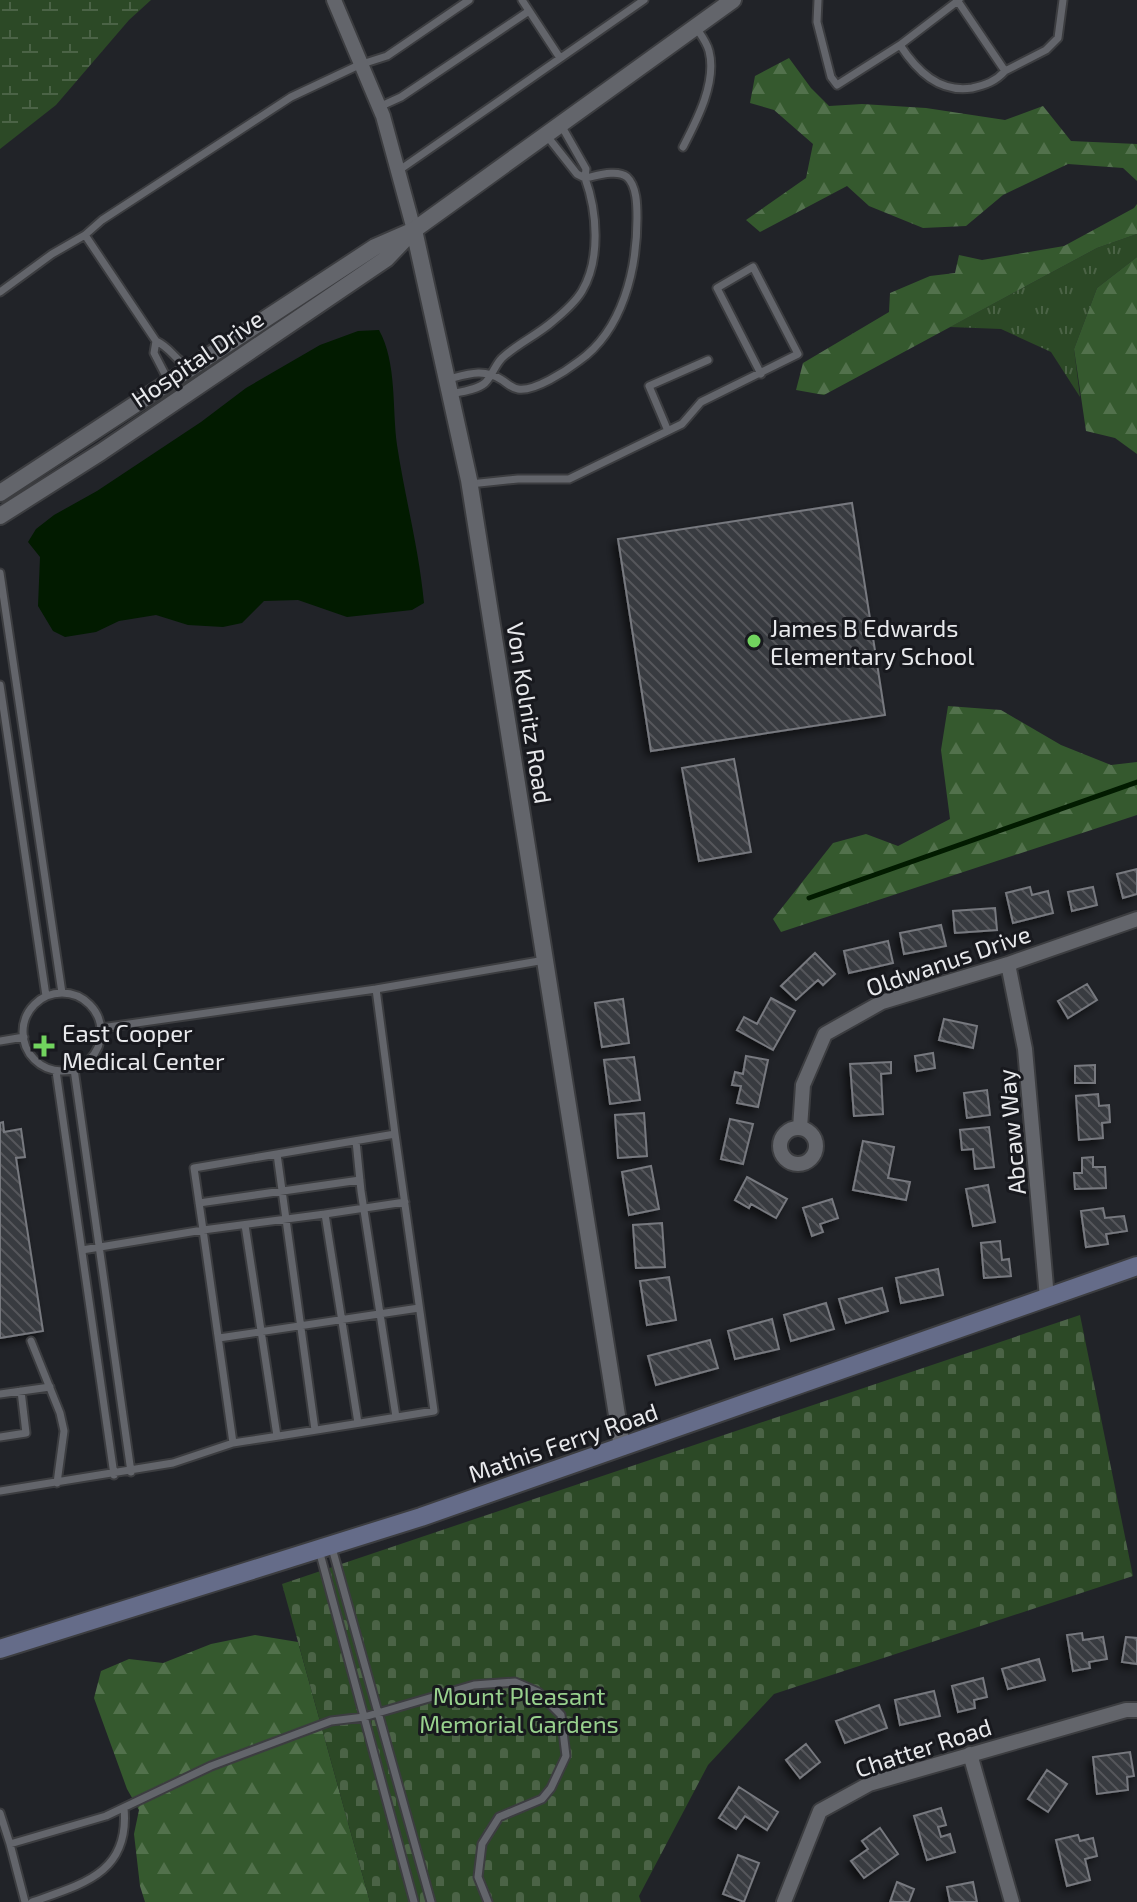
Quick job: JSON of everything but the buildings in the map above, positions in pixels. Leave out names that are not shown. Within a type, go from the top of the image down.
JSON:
[{"type":"main road","name":"Mathis Ferry Road","points":[[0,1649],[325,1548],[1137,1266]]},
{"type":"street","name":"Von Kolnitz Road","points":[[334,0],[379,107],[398,171],[470,484],[622,1447]]},
{"type":"street","name":"Hospital Drive","points":[[0,516],[101,452],[386,259],[414,230],[733,0]]},
{"type":"street","name":"Hospital Drive","points":[[0,493],[375,247],[414,230]]},
{"type":"street","name":"Oldwanus Drive","points":[[800,1128],[803,1085],[825,1034],[882,1002],[1008,964],[1137,919]]},
{"type":"street","name":"Abcaw Way","points":[[1008,964],[1025,1049],[1047,1298]]},
{"type":"street","name":"Chatter Road","points":[[784,1902],[820,1811],[869,1784],[1126,1710],[1137,1710]]},
{"type":"street","points":[[970,1754],[1012,1902]]},
{"type":"lane","points":[[0,292],[52,254],[85,235],[102,220],[291,97],[359,65],[387,56],[469,0]]},
{"type":"lane","points":[[522,0],[560,58]]},
{"type":"lane","points":[[398,171],[644,0]]},
{"type":"lane","points":[[818,0],[817,22],[831,77],[837,85],[900,45],[958,0],[1005,71]]},
{"type":"lane","points":[[900,45],[914,66],[940,85],[958,90],[982,86],[1046,50],[1058,38],[1063,0]]},
{"type":"lane","points":[[379,107],[401,97],[529,11]]},
{"type":"lane","points":[[683,147],[696,122],[710,78],[709,49],[695,27]]},
{"type":"lane","points":[[449,387],[483,385],[502,358],[551,323],[583,290],[589,274],[596,227],[595,209],[585,178],[586,169],[560,124]]},
{"type":"lane","points":[[449,387],[473,372],[491,374],[519,389],[546,381],[581,360],[601,340],[624,299],[634,268],[637,243],[635,192],[628,178],[620,174],[585,178],[577,174],[546,135]]},
{"type":"lane","points":[[85,235],[156,341],[168,346],[181,364],[193,367]]},
{"type":"lane","points":[[470,484],[518,479],[569,479],[682,424],[701,402],[761,374],[798,354],[753,267],[717,288],[761,374]]},
{"type":"lane","points":[[156,341],[154,353],[169,382]]},
{"type":"lane","points":[[668,431],[649,386],[708,360]]},
{"type":"lane","points":[[0,573],[62,993]]},
{"type":"lane","points":[[0,685],[46,996]]},
{"type":"lane","points":[[101,1028],[376,989],[545,960]]},
{"type":"lane","points":[[0,1491],[131,1472],[173,1463],[233,1443],[434,1411],[376,989]]},
{"type":"lane","points":[[62,993],[80,997],[92,1006],[101,1028],[99,1047],[92,1059],[74,1069],[56,1071],[32,1058],[23,1028],[35,1004],[46,996],[62,993]]},
{"type":"lane","points":[[0,1041],[24,1037]]},
{"type":"lane","points":[[74,1069],[131,1472]]},
{"type":"lane","points":[[56,1071],[114,1475]]},
{"type":"lane","points":[[233,1443],[194,1168],[395,1134]]},
{"type":"lane","points":[[356,1141],[396,1417]]},
{"type":"lane","points":[[277,1154],[315,1430]]},
{"type":"lane","points":[[199,1203],[360,1180]]},
{"type":"lane","points":[[82,1250],[405,1202]]},
{"type":"lane","points":[[325,1214],[358,1423]]},
{"type":"lane","points":[[245,1225],[277,1436]]},
{"type":"lane","points":[[219,1338],[419,1308]]},
{"type":"lane","points":[[31,1341],[64,1431],[57,1483]]},
{"type":"lane","points":[[0,1394],[50,1387]]},
{"type":"lane","points":[[0,1437],[26,1433],[21,1391]]},
{"type":"lane","points":[[325,1548],[379,1713],[431,1902]]},
{"type":"lane","points":[[325,1548],[364,1717],[414,1902]]},
{"type":"lane","points":[[10,1844],[106,1816],[211,1766],[331,1721],[364,1717],[474,1685],[515,1682],[538,1692],[561,1715],[566,1756],[551,1788],[542,1799],[499,1817],[482,1844],[478,1877],[488,1902]]},
{"type":"lane","points":[[32,1902],[80,1885],[101,1872],[120,1851],[124,1808]]},
{"type":"lane","points":[[0,1813],[25,1902]]},
{"type":"green space","points":[[0,0],[151,0],[129,20],[56,105],[0,149]]},
{"type":"green space","points":[[789,58],[829,106],[862,104],[926,108],[1005,120],[1043,106],[1071,141],[1137,144],[1137,181],[1123,168],[1068,164],[1003,195],[966,226],[923,228],[869,206],[847,186],[760,232],[746,220],[806,178],[813,144],[774,110],[750,103],[755,76]]},
{"type":"green space","points":[[1137,204],[1137,234],[1097,248],[824,395],[796,390],[803,363],[889,312],[890,293],[930,276],[955,273],[959,255],[982,260],[1064,246]]},
{"type":"green space","points":[[1137,234],[1137,257],[1097,288],[1074,349],[1080,397],[1051,352],[1001,329],[950,327],[1097,248]]},
{"type":"green space","points":[[1137,257],[1137,454],[1115,438],[1086,431],[1074,349],[1097,288]]},
{"type":"green space","points":[[948,706],[1001,710],[1061,745],[1111,765],[1137,762],[1137,815],[781,932],[773,919],[833,843],[866,834],[898,846],[950,819],[941,750]]},
{"type":"green space","name":"Mount Pleasant Memorial Gardens","points":[[1080,1315],[1133,1576],[774,1694],[708,1765],[639,1896],[641,1902],[370,1902],[282,1584]]},
{"type":"green space","points":[[255,1635],[298,1642],[370,1902],[145,1902],[134,1834],[139,1810],[127,1789],[94,1698],[101,1671],[129,1659],[163,1663],[211,1644]]},
{"type":"shaded area","points":[[379,330],[389,357],[397,445],[424,603],[412,610],[347,617],[298,600],[264,601],[242,623],[223,627],[188,625],[156,615],[119,621],[96,632],[65,637],[53,631],[38,606],[40,557],[28,542],[36,529],[201,422],[246,388],[320,345],[358,331]]},
{"type":"waterway","points":[[809,898],[1137,782]]},
{"type":"place","name":"James B Edwards Elementary School","points":[[754,641]]},
{"type":"place","name":"East Cooper Medical Center","points":[[44,1046]]}]
